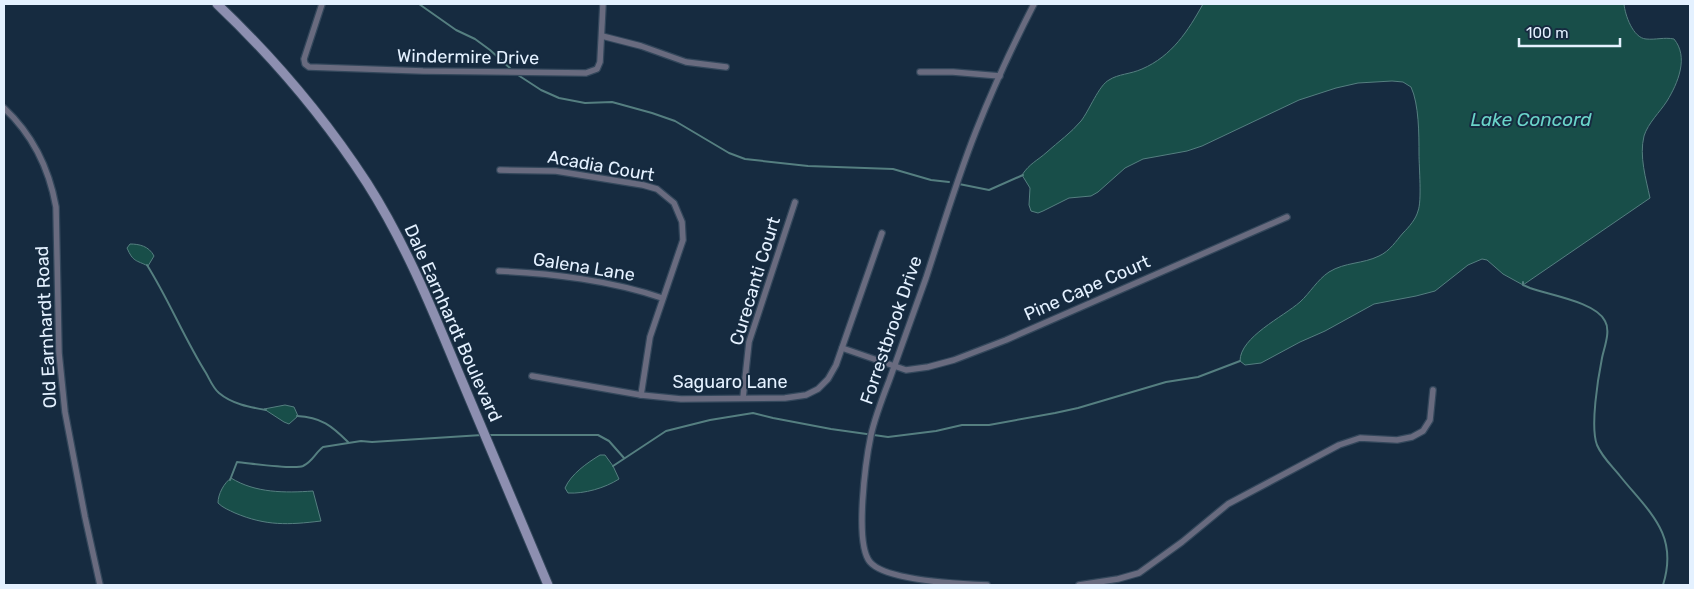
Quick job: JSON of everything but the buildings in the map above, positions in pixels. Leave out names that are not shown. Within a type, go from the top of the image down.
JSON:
[{"type":"main road","name":"Dale Earnhardt Boulevard","points":[[217,4],[252,37],[293,82],[334,134],[367,184],[396,235],[426,296],[548,585]]},
{"type":"street","name":"Windermire Drive","points":[[322,4],[304,59],[305,64],[315,68],[586,73],[597,69],[600,62],[602,36]]},
{"type":"street","points":[[603,4],[602,36],[641,46],[686,62],[726,67]]},
{"type":"street","name":"Forrestbrook Drive","points":[[986,585],[960,585],[897,575],[880,569],[870,562],[864,551],[861,527],[868,451],[876,418],[976,130],[1034,4]]},
{"type":"street","points":[[920,72],[953,72],[1000,76]]},
{"type":"street","name":"Old Earnhardt Road","points":[[4,108],[28,134],[43,160],[53,188],[56,207],[59,353],[65,412],[100,585]]},
{"type":"street","name":"Acadia Court","points":[[500,170],[556,171],[643,185],[657,189],[674,203],[682,222],[683,240],[650,337],[641,395]]},
{"type":"street","name":"Curecanti Court","points":[[743,398],[750,342],[795,202]]},
{"type":"street","name":"Pine Cape Court","points":[[842,348],[894,367],[916,370],[978,351],[1287,217]]},
{"type":"street","name":"Saguaro Lane","points":[[532,376],[641,395],[681,399],[785,398],[806,395],[818,390],[828,380],[836,365],[882,233]]},
{"type":"street","name":"Galena Lane","points":[[499,271],[538,272],[639,290],[662,298]]},
{"type":"street","points":[[1079,585],[1130,577],[1148,568],[1228,504],[1339,445],[1360,438],[1397,440],[1412,437],[1423,431],[1430,420],[1433,390]]},
{"type":"water","name":"Lake Concord","points":[[1203,4],[1624,4],[1628,20],[1637,35],[1646,39],[1674,39],[1681,54],[1680,70],[1675,86],[1644,136],[1642,151],[1650,198],[1523,285],[1503,274],[1487,260],[1482,259],[1468,265],[1435,291],[1374,304],[1261,363],[1245,365],[1240,361],[1242,352],[1247,344],[1264,328],[1300,302],[1325,275],[1341,266],[1373,259],[1383,254],[1410,226],[1417,214],[1420,192],[1417,111],[1411,87],[1403,82],[1358,83],[1336,88],[1299,100],[1202,146],[1187,151],[1143,159],[1125,168],[1091,196],[1069,198],[1038,213],[1031,211],[1029,205],[1030,188],[1022,175],[1025,171],[1077,125],[1105,83],[1116,76],[1153,64],[1171,50],[1185,33]]},
{"type":"water","points":[[130,244],[144,246],[152,253],[154,256],[148,266],[131,256],[127,248]]},
{"type":"water","points":[[285,405],[294,407],[298,416],[289,424],[264,409]]},
{"type":"water","points":[[600,455],[605,455],[619,479],[594,490],[568,493],[565,488],[571,478]]},
{"type":"water","points":[[231,478],[250,487],[270,491],[313,491],[321,521],[287,524],[267,522],[228,510],[218,503],[218,500],[222,489]]},
{"type":"waterway","points":[[419,4],[456,30],[475,39],[512,70]]},
{"type":"waterway","points":[[518,75],[541,90],[559,98],[585,103],[612,102],[675,121],[729,153],[745,159],[808,166],[893,169],[931,180],[949,182]]},
{"type":"waterway","points":[[959,184],[989,190],[1023,175]]},
{"type":"waterway","points":[[147,265],[215,389],[224,397],[235,402],[266,410]]},
{"type":"waterway","points":[[1523,282],[1523,285],[1530,288],[1571,300],[1592,309],[1600,314],[1607,325],[1594,415],[1595,437],[1604,457],[1651,513],[1664,538],[1667,552],[1667,567],[1663,585]]},
{"type":"waterway","points":[[613,466],[666,431],[710,420],[753,413],[831,429],[888,437],[936,431],[962,425],[989,425],[1055,413],[1166,382],[1198,377],[1240,361]]},
{"type":"waterway","points":[[297,416],[313,418],[326,423],[348,442]]},
{"type":"waterway","points":[[230,480],[237,462],[298,467],[309,462],[323,447],[361,441],[372,442],[482,435]]},
{"type":"waterway","points":[[489,435],[598,435],[609,441],[624,458]]}]
